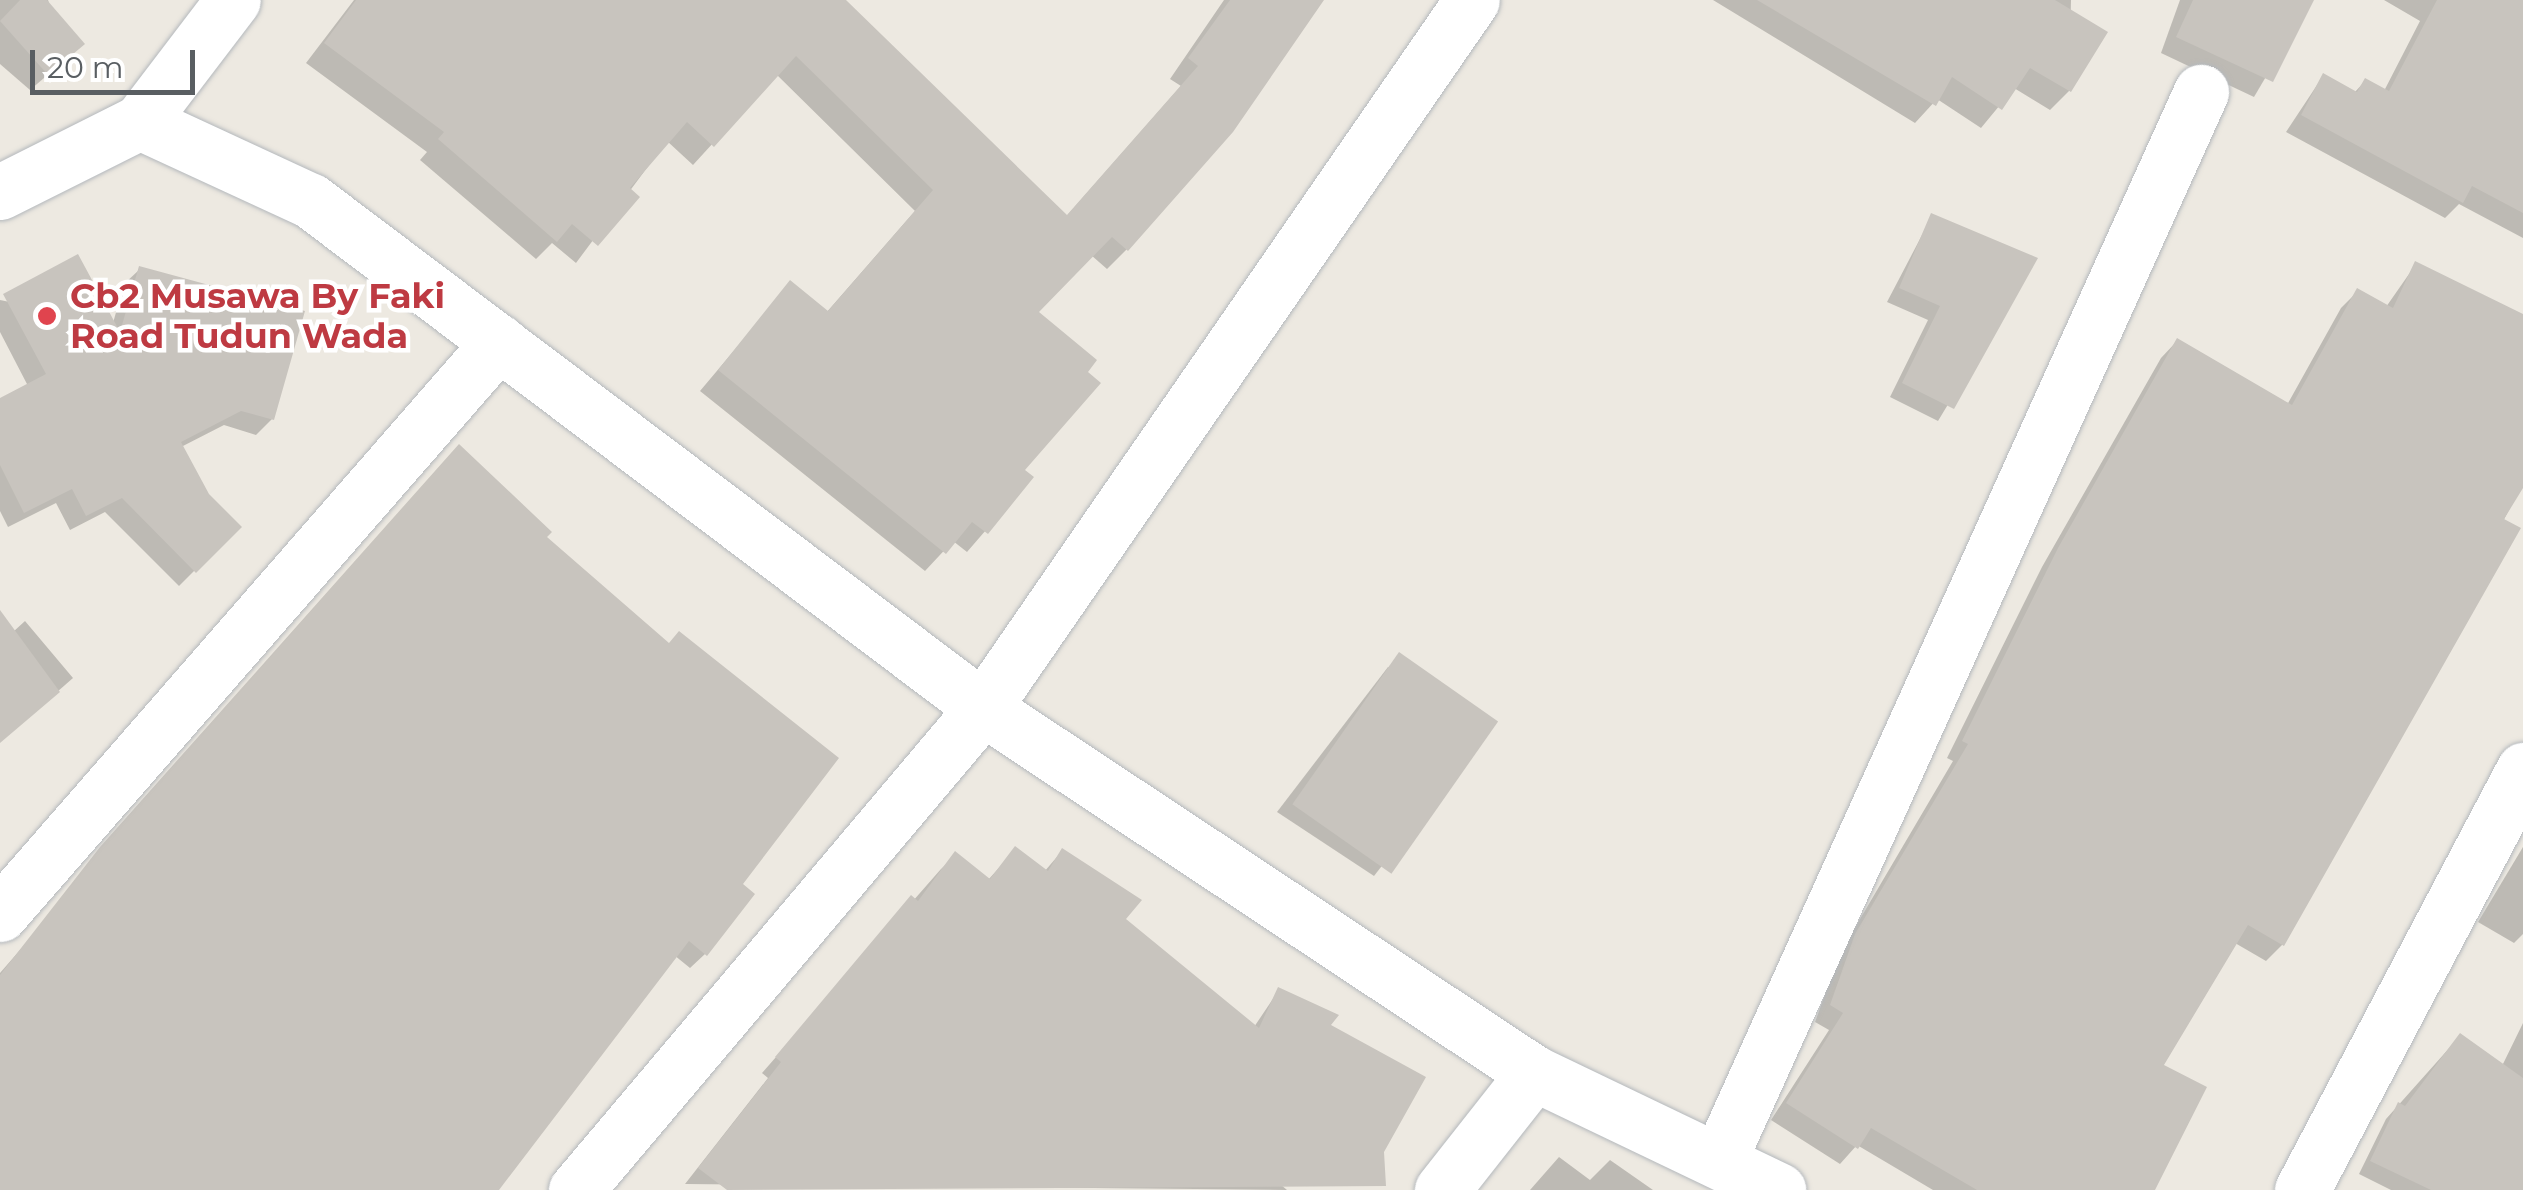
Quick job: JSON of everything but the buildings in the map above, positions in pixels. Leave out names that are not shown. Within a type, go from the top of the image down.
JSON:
[{"type":"street","points":[[0,192],[140,122],[233,0]]},
{"type":"street","points":[[576,1190],[983,708],[1472,0]]},
{"type":"street","points":[[1719,1160],[2200,92]]},
{"type":"street","points":[[140,122],[311,201],[983,708],[1534,1073],[1778,1190]]},
{"type":"street","points":[[0,914],[500,342]]},
{"type":"street","points":[[2302,1190],[2523,770]]},
{"type":"street","points":[[1442,1190],[1534,1073]]},
{"type":"place","name":"Cb2 Musawa By Faki Road Tudun Wada","points":[[47,316]]}]
